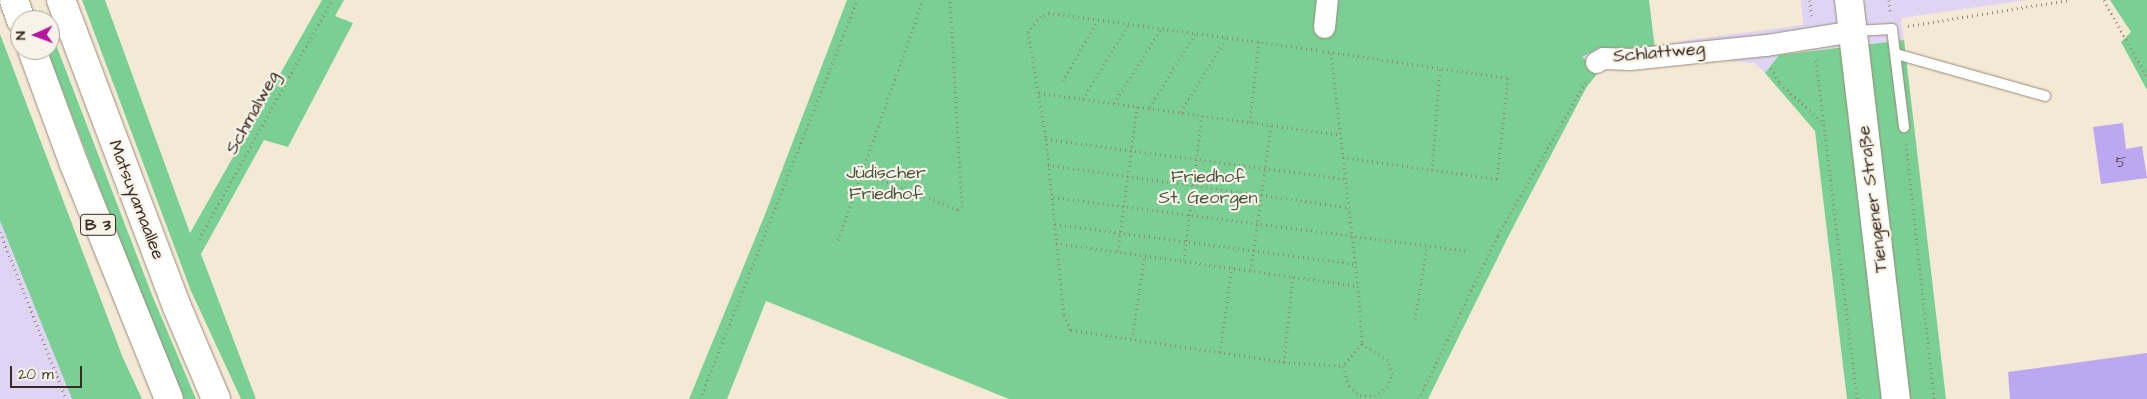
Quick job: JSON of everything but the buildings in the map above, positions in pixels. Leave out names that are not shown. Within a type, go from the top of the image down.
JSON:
[{"type":"main road","name":"Matsuyamaallee","points":[[61,0],[177,308],[216,399]]},
{"type":"main road","name":"Tiengener Straße","points":[[1849,0],[1896,399]]},
{"type":"main road","name":"B 3","points":[[36,60],[78,173],[169,399]]},
{"type":"street","points":[[1324,27],[1327,0]]},
{"type":"street","name":"Schlattweg","points":[[1596,62],[1603,58],[1630,59],[1766,45],[1853,31]]},
{"type":"lane","name":"Schlattweg","points":[[1853,31],[1892,29]]},
{"type":"lane","points":[[1892,29],[1904,127]]},
{"type":"lane","points":[[1896,54],[2045,96]]},
{"type":"path","name":"Schmalweg","points":[[199,239],[332,0]]},
{"type":"path","points":[[700,399],[857,0]]},
{"type":"path","points":[[838,240],[860,171],[923,0]]},
{"type":"path","points":[[860,171],[959,210],[962,208],[950,0]]},
{"type":"path","points":[[1892,29],[2069,0]]},
{"type":"path","points":[[2104,0],[2147,77]]},
{"type":"path","points":[[1343,157],[1497,179],[1508,78],[1259,41],[1195,34],[1049,13],[1035,22],[1028,32],[1046,139],[1064,315],[1071,330],[1284,362],[1343,366]]},
{"type":"path","points":[[1063,81],[1098,20]]},
{"type":"path","points":[[1083,99],[1128,24]]},
{"type":"path","points":[[1324,27],[1331,53],[1358,286],[1362,344],[1343,366]]},
{"type":"path","points":[[1114,103],[1161,29]]},
{"type":"path","points":[[1150,107],[1195,34]]},
{"type":"path","points":[[1181,112],[1226,38]]},
{"type":"path","points":[[1250,122],[1259,41]]},
{"type":"path","points":[[1766,45],[1769,65],[1780,83],[1824,124],[1857,399]]},
{"type":"path","name":"Schlattweg","points":[[1419,399],[1498,235],[1596,62]]},
{"type":"path","points":[[1432,170],[1440,69]]},
{"type":"path","points":[[1039,93],[1340,135]]},
{"type":"path","points":[[1118,251],[1137,106]]},
{"type":"path","points":[[1184,260],[1202,115]]},
{"type":"path","points":[[1251,270],[1263,195],[1264,169],[1272,125]]},
{"type":"path","points":[[1904,127],[1934,399]]},
{"type":"path","points":[[1046,139],[1130,148],[1196,160],[1345,179]]},
{"type":"path","points":[[1048,165],[1194,187],[1348,207]]},
{"type":"path","points":[[1053,197],[1470,251]]},
{"type":"path","points":[[1055,224],[1121,232],[1185,243],[1354,264]]},
{"type":"path","points":[[0,232],[64,398]]},
{"type":"path","points":[[1056,243],[1145,254],[1358,286]]},
{"type":"path","points":[[1415,319],[1427,246]]},
{"type":"path","points":[[1132,339],[1145,254]]},
{"type":"path","points":[[1220,352],[1232,267]]},
{"type":"path","points":[[1284,362],[1293,276]]},
{"type":"path","points":[[1343,366],[1346,382],[1360,395],[1375,396],[1387,388],[1392,374],[1388,360],[1362,344]]},
{"type":"shaded area","points":[[1801,0],[2027,0],[1901,18],[1904,40],[1779,54],[1765,73],[1755,63],[1704,59],[1600,70],[1582,57],[1599,48],[1655,49],[1688,40],[1803,25]]},
{"type":"shaded area","points":[[0,221],[72,399],[0,399]]},
{"type":"green space","points":[[82,0],[105,0],[190,233],[322,0],[344,0],[335,16],[353,23],[288,147],[264,140],[201,254],[256,399],[241,399],[191,291]]},
{"type":"green space","points":[[847,0],[1649,0],[1655,49],[1599,48],[1582,57],[1600,70],[1586,88],[1508,237],[1428,399],[1009,399],[766,301],[727,399],[689,399],[764,217]]},
{"type":"green space","points":[[2110,0],[2147,0],[2147,90],[2121,42],[2131,32]]},
{"type":"green space","points":[[0,34],[123,358],[142,399],[72,399],[0,221]]},
{"type":"green space","points":[[1904,40],[1946,399],[1847,399],[1815,131],[1765,73],[1779,55]]},
{"type":"green space","points":[[60,55],[152,295],[196,399],[184,399],[141,296],[51,60],[60,60]]},
{"type":"park label","name":"Jüdischer Friedhof","points":[[886,184]]},
{"type":"park label","name":"Friedhof St. Georgen","points":[[1208,188]]}]
